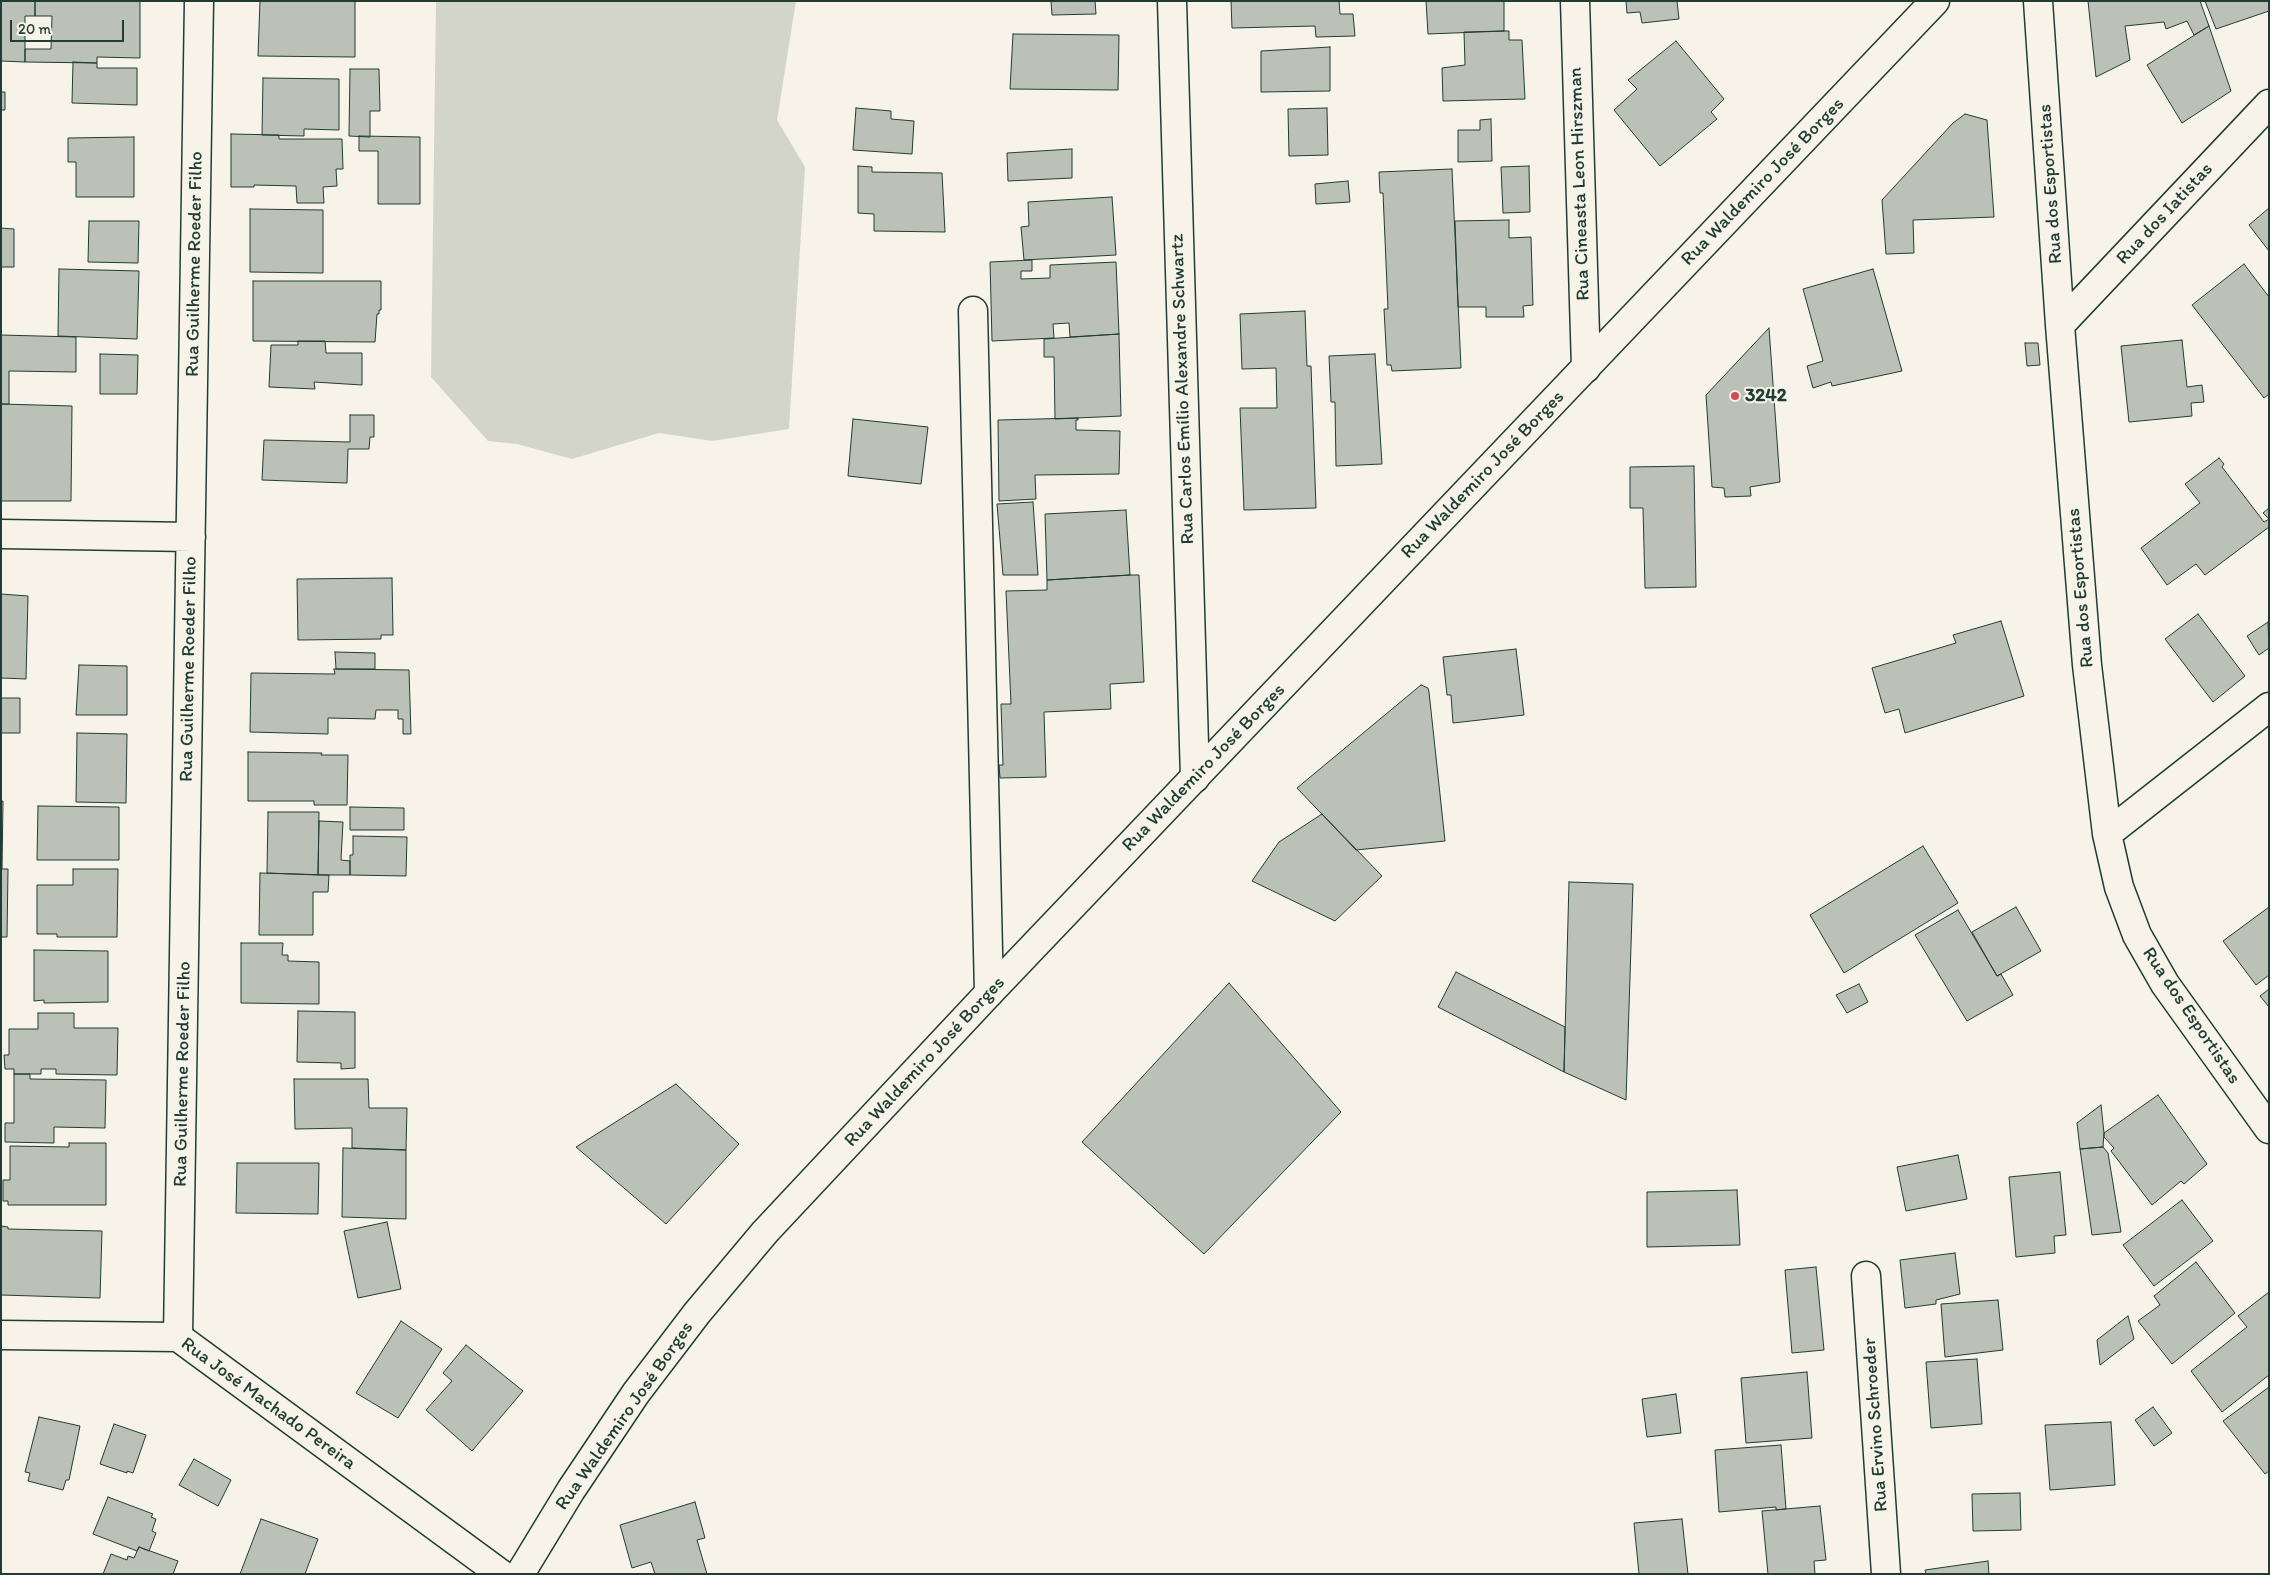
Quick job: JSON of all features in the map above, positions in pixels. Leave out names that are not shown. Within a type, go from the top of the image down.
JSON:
[{"type":"street","name":"Rua Guilherme Roeder Filho","points":[[178,1337],[199,1]]},
{"type":"street","name":"Rua Carlos Emílio Alexandre Schwartz","points":[[1172,1],[1195,778]]},
{"type":"street","name":"Rua Cineasta Leon Hirszman","points":[[1575,1],[1586,368]]},
{"type":"street","name":"Rua Waldemiro José Borges","points":[[520,1574],[571,1490],[636,1393],[697,1313],[765,1232],[989,992],[1935,1]]},
{"type":"street","name":"Rua dos Esportistas","points":[[2038,1],[2060,325],[2087,665],[2107,834],[2119,887],[2137,935],[2166,984],[2269,1129]]},
{"type":"street","name":"Rua dos Iatistas","points":[[2060,325],[2269,104]]},
{"type":"street","points":[[973,311],[989,992]]},
{"type":"street","points":[[1,534],[191,537]]},
{"type":"street","points":[[2107,834],[2269,707]]},
{"type":"street","name":"Rua Ervino Schroeder","points":[[1866,1276],[1886,1574]]},
{"type":"street","name":"Rua José Machado Pereira","points":[[1,1335],[178,1337],[502,1574]]},
{"type":"shaded area","points":[[436,1],[796,1],[777,120],[805,167],[789,429],[712,441],[659,433],[572,459],[517,444],[488,441],[431,377]]},
{"type":"building","points":[[1,1],[35,1],[35,16],[25,16],[25,62],[1,61]]},
{"type":"building","points":[[35,1],[140,1],[140,58],[97,57],[97,63],[25,62],[25,49],[51,49],[52,16],[35,16]]},
{"type":"building","points":[[260,1],[355,1],[355,57],[258,56]]},
{"type":"building","points":[[1051,1],[1095,1],[1096,14],[1052,15]]},
{"type":"building","points":[[1231,1],[1339,1],[1340,14],[1353,14],[1355,36],[1316,37],[1315,26],[1232,28]]},
{"type":"building","points":[[1426,1],[1504,1],[1504,31],[1428,34]]},
{"type":"building","points":[[1626,1],[1677,1],[1679,19],[1642,23],[1640,12],[1627,13]]},
{"type":"building","points":[[2088,1],[2200,1],[2209,26],[2194,35],[2187,21],[2166,29],[2164,22],[2125,26],[2130,60],[2096,77]]},
{"type":"building","points":[[2205,1],[2269,1],[2269,11],[2216,29]]},
{"type":"building","points":[[2209,26],[2231,91],[2182,123],[2147,65]]},
{"type":"building","points":[[1509,31],[1509,40],[1522,40],[1525,99],[1443,101],[1442,68],[1465,65],[1464,32]]},
{"type":"building","points":[[1013,34],[1119,35],[1118,90],[1010,89]]},
{"type":"building","points":[[1676,41],[1724,99],[1711,112],[1717,119],[1660,166],[1614,110],[1637,89],[1628,80]]},
{"type":"building","points":[[1330,47],[1330,91],[1261,92],[1261,51]]},
{"type":"building","points":[[73,62],[97,63],[97,68],[137,68],[137,105],[72,103]]},
{"type":"building","points":[[350,69],[379,69],[380,111],[370,111],[370,137],[349,136]]},
{"type":"building","points":[[263,78],[339,79],[339,130],[304,129],[304,136],[262,135]]},
{"type":"building","points":[[1,92],[5,92],[5,110],[1,110]]},
{"type":"building","points":[[856,108],[891,111],[891,119],[914,121],[912,154],[853,150]]},
{"type":"building","points":[[1327,108],[1328,155],[1289,156],[1288,109]]},
{"type":"building","points":[[1965,114],[1987,120],[1994,217],[1913,220],[1914,253],[1886,254],[1882,200],[1953,123]]},
{"type":"building","points":[[1491,119],[1492,161],[1458,162],[1458,130],[1480,130],[1480,120]]},
{"type":"building","points":[[231,134],[279,135],[279,139],[342,139],[343,169],[336,169],[337,186],[323,187],[324,203],[297,203],[296,186],[254,185],[254,187],[231,187]]},
{"type":"building","points":[[359,136],[420,137],[420,204],[378,204],[378,151],[359,151]]},
{"type":"building","points":[[134,137],[134,197],[76,197],[76,162],[68,162],[68,138]]},
{"type":"building","points":[[1072,149],[1072,178],[1008,181],[1007,153]]},
{"type":"building","points":[[858,166],[872,167],[872,172],[942,173],[945,232],[874,231],[874,214],[858,213]]},
{"type":"building","points":[[1529,166],[1530,212],[1503,213],[1501,167]]},
{"type":"building","points":[[1452,169],[1461,368],[1392,371],[1391,365],[1387,365],[1384,309],[1388,309],[1383,193],[1380,193],[1379,172]]},
{"type":"building","points":[[1348,181],[1350,202],[1316,204],[1315,184]]},
{"type":"building","points":[[1112,197],[1116,255],[1024,260],[1021,227],[1029,226],[1028,202]]},
{"type":"building","points":[[2269,208],[2269,251],[2249,225]]},
{"type":"building","points":[[250,209],[323,210],[323,273],[250,272]]},
{"type":"building","points":[[1509,220],[1509,238],[1531,237],[1533,305],[1523,306],[1524,317],[1486,317],[1486,307],[1458,307],[1455,221]]},
{"type":"building","points":[[89,221],[139,221],[138,263],[88,262]]},
{"type":"building","points":[[1,228],[14,229],[14,267],[1,267]]},
{"type":"building","points":[[1032,260],[1032,271],[1021,271],[1021,279],[1050,278],[1050,265],[1116,262],[1119,334],[1070,337],[1069,323],[1053,324],[1054,338],[992,341],[990,262]]},
{"type":"building","points":[[2244,264],[2269,297],[2269,394],[2264,398],[2192,305]]},
{"type":"building","points":[[59,269],[139,271],[137,339],[58,336]]},
{"type":"building","points":[[1873,269],[1902,371],[1832,386],[1831,382],[1813,388],[1807,366],[1823,361],[1803,289]]},
{"type":"building","points":[[253,281],[381,281],[381,310],[377,314],[375,342],[253,341]]},
{"type":"building","points":[[1305,311],[1307,366],[1311,366],[1316,508],[1244,510],[1240,408],[1277,408],[1276,368],[1242,369],[1240,314]]},
{"type":"building","points":[[1769,328],[1780,482],[1750,487],[1751,496],[1725,497],[1724,488],[1712,487],[1706,395]]},
{"type":"building","points":[[1119,334],[1121,416],[1055,419],[1054,357],[1044,357],[1044,339]]},
{"type":"building","points":[[1,335],[76,337],[76,372],[9,371],[9,404],[1,404]]},
{"type":"building","points":[[2182,340],[2187,387],[2202,385],[2204,402],[2191,403],[2192,416],[2129,422],[2121,346]]},
{"type":"building","points":[[298,341],[325,341],[326,353],[362,353],[362,385],[314,382],[315,389],[269,387],[271,345],[298,345]]},
{"type":"building","points":[[2025,343],[2038,343],[2040,365],[2027,366]]},
{"type":"building","points":[[100,354],[138,355],[137,394],[100,394]]},
{"type":"building","points":[[1375,354],[1382,464],[1336,466],[1335,402],[1331,402],[1329,356]]},
{"type":"building","points":[[1,404],[72,406],[71,501],[1,501]]},
{"type":"building","points":[[350,415],[374,415],[374,437],[370,437],[369,449],[348,449],[347,483],[262,480],[264,440],[350,442]]},
{"type":"building","points":[[1078,418],[1076,420],[1076,430],[1120,431],[1119,474],[1035,475],[1036,499],[999,501],[998,420]]},
{"type":"building","points":[[853,419],[928,427],[921,484],[848,476]]},
{"type":"building","points":[[2219,458],[2224,464],[2222,467],[2264,522],[2269,519],[2269,527],[2205,575],[2196,564],[2167,585],[2141,548],[2200,503],[2185,484]]},
{"type":"building","points":[[1694,466],[1696,587],[1645,588],[1643,508],[1630,508],[1630,467]]},
{"type":"building","points":[[1033,502],[1038,575],[1003,575],[997,504]]},
{"type":"building","points":[[2269,508],[2269,519],[2263,513]]},
{"type":"building","points":[[1126,510],[1130,575],[1047,580],[1045,514]]},
{"type":"building","points":[[1139,575],[1144,682],[1110,684],[1111,709],[1044,712],[1046,777],[1000,778],[999,765],[1003,765],[1001,704],[1011,704],[1006,591],[1047,590],[1047,580]]},
{"type":"building","points":[[392,578],[393,635],[381,635],[381,639],[298,640],[297,579]]},
{"type":"building","points":[[1,594],[28,596],[26,679],[1,678]]},
{"type":"building","points":[[2198,614],[2245,676],[2213,702],[2165,639]]},
{"type":"building","points":[[2001,621],[2024,696],[1905,733],[1899,709],[1885,713],[1872,668],[1956,643],[1953,635]]},
{"type":"building","points":[[2268,622],[2269,648],[2259,655],[2247,636]]},
{"type":"building","points":[[1516,649],[1524,715],[1453,723],[1451,695],[1447,695],[1443,657]]},
{"type":"building","points":[[335,652],[375,653],[375,669],[336,669]]},
{"type":"building","points":[[79,665],[127,666],[127,715],[76,715]]},
{"type":"building","points":[[334,669],[409,670],[411,734],[403,734],[403,719],[398,719],[398,710],[376,710],[375,719],[328,718],[328,734],[250,732],[251,673],[335,674]]},
{"type":"building","points":[[1421,685],[1428,688],[1429,692],[1445,841],[1356,850],[1297,788]]},
{"type":"building","points":[[1,698],[20,698],[20,733],[1,733]]},
{"type":"building","points":[[77,733],[127,734],[126,803],[76,802]]},
{"type":"building","points":[[248,752],[348,755],[347,805],[314,805],[314,801],[248,801]]},
{"type":"building","points":[[1,801],[3,801],[2,869],[1,869]]},
{"type":"building","points":[[38,806],[119,807],[119,860],[37,860]]},
{"type":"building","points":[[350,807],[404,808],[404,830],[350,830]]},
{"type":"building","points":[[268,812],[319,812],[318,875],[267,873]]},
{"type":"building","points":[[1322,814],[1382,876],[1335,921],[1252,881],[1279,842]]},
{"type":"building","points":[[319,821],[343,822],[341,860],[350,861],[350,875],[318,875]]},
{"type":"building","points":[[353,836],[407,837],[406,876],[350,875],[350,855],[353,855]]},
{"type":"building","points":[[1923,846],[1958,903],[1844,973],[1810,915]]},
{"type":"building","points":[[1,869],[8,869],[7,937],[1,937]]},
{"type":"building","points":[[73,869],[118,869],[117,937],[57,937],[57,934],[37,934],[37,885],[73,885]]},
{"type":"building","points":[[260,873],[329,875],[328,892],[313,892],[313,935],[259,935]]},
{"type":"building","points":[[1569,882],[1633,884],[1626,1100],[1564,1072]]},
{"type":"building","points":[[2016,907],[2041,951],[1997,976],[1972,932]]},
{"type":"building","points":[[2269,907],[2269,975],[2256,985],[2223,941]]},
{"type":"building","points":[[1958,910],[1997,976],[2001,974],[2013,995],[1967,1021],[1915,935]]},
{"type":"building","points":[[241,943],[283,943],[282,955],[288,955],[288,961],[319,962],[319,1004],[241,1003]]},
{"type":"building","points":[[34,950],[108,951],[108,1002],[44,1003],[44,1000],[34,1001]]},
{"type":"building","points":[[1456,972],[1565,1027],[1564,1072],[1438,1007]]},
{"type":"building","points":[[1229,983],[1341,1112],[1204,1254],[1082,1142]]},
{"type":"building","points":[[1859,984],[1868,1002],[1847,1013],[1836,995]]},
{"type":"building","points":[[2269,989],[2269,1007],[2260,996]]},
{"type":"building","points":[[298,1011],[355,1012],[355,1068],[341,1069],[341,1063],[297,1062]]},
{"type":"building","points":[[38,1013],[74,1013],[74,1028],[118,1028],[117,1075],[56,1074],[56,1069],[41,1069],[41,1074],[14,1074],[14,1069],[5,1069],[4,1055],[9,1055],[9,1029],[38,1029]]},
{"type":"building","points":[[14,1074],[30,1074],[30,1079],[106,1080],[105,1128],[54,1127],[54,1143],[5,1142],[5,1123],[14,1123]]},
{"type":"building","points":[[294,1079],[368,1079],[369,1108],[407,1108],[406,1150],[352,1148],[352,1128],[295,1129]]},
{"type":"building","points":[[676,1084],[739,1144],[666,1224],[576,1147]]},
{"type":"building","points":[[2158,1095],[2207,1164],[2184,1184],[2181,1181],[2152,1205],[2111,1151],[2114,1148],[2104,1137],[2104,1133]]},
{"type":"building","points":[[2101,1105],[2104,1133],[2103,1147],[2080,1149],[2077,1123]]},
{"type":"building","points":[[69,1143],[106,1143],[106,1205],[8,1205],[8,1201],[3,1201],[3,1180],[10,1180],[10,1146],[69,1147]]},
{"type":"building","points":[[2103,1147],[2108,1153],[2121,1232],[2092,1235],[2080,1149]]},
{"type":"building","points":[[343,1148],[406,1150],[406,1219],[342,1217]]},
{"type":"building","points":[[1958,1155],[1967,1199],[1906,1211],[1897,1167]]},
{"type":"building","points":[[237,1163],[319,1163],[318,1214],[236,1213]]},
{"type":"building","points":[[2060,1172],[2066,1235],[2054,1236],[2055,1253],[2016,1257],[2009,1177]]},
{"type":"building","points":[[1737,1190],[1740,1245],[1647,1247],[1647,1192]]},
{"type":"building","points":[[2182,1200],[2213,1241],[2154,1286],[2123,1245]]},
{"type":"building","points":[[387,1222],[401,1289],[358,1298],[344,1231]]},
{"type":"building","points":[[1,1226],[8,1227],[8,1229],[102,1231],[100,1298],[1,1295]]},
{"type":"building","points":[[1955,1253],[1960,1294],[1936,1300],[1936,1304],[1905,1308],[1900,1260]]},
{"type":"building","points":[[2196,1262],[2235,1313],[2172,1364],[2138,1321],[2160,1305],[2154,1296]]},
{"type":"building","points":[[1816,1267],[1824,1350],[1792,1353],[1785,1270]]},
{"type":"building","points":[[2269,1292],[2269,1375],[2222,1412],[2191,1371],[2247,1327],[2238,1316]]},
{"type":"building","points":[[1998,1300],[2003,1350],[1945,1357],[1941,1304]]},
{"type":"building","points":[[2128,1316],[2134,1339],[2100,1365],[2097,1340]]},
{"type":"building","points":[[401,1321],[442,1349],[398,1418],[356,1393]]},
{"type":"building","points":[[466,1345],[523,1391],[472,1451],[426,1410],[452,1381],[443,1373]]},
{"type":"building","points":[[1977,1359],[1982,1424],[1931,1428],[1926,1362]]},
{"type":"building","points":[[1807,1372],[1812,1438],[1746,1443],[1741,1378]]},
{"type":"building","points":[[2269,1387],[2269,1471],[2265,1474],[2223,1421]]},
{"type":"building","points":[[1676,1394],[1681,1433],[1647,1437],[1642,1399]]},
{"type":"building","points":[[2153,1407],[2172,1433],[2154,1446],[2135,1420]]},
{"type":"building","points":[[39,1417],[80,1426],[69,1480],[66,1480],[63,1490],[28,1481],[30,1473],[25,1472]]},
{"type":"building","points":[[2111,1422],[2115,1485],[2050,1490],[2045,1425]]},
{"type":"building","points":[[114,1424],[146,1435],[133,1473],[127,1471],[127,1473],[100,1464]]},
{"type":"building","points":[[1781,1445],[1786,1509],[1776,1510],[1776,1507],[1719,1512],[1715,1450]]},
{"type":"building","points":[[194,1459],[231,1480],[218,1506],[179,1485]]},
{"type":"building","points":[[2020,1493],[2021,1530],[1973,1531],[1972,1494]]},
{"type":"building","points":[[108,1497],[153,1514],[151,1517],[156,1519],[152,1531],[156,1533],[149,1551],[139,1547],[137,1551],[93,1534]]},
{"type":"building","points":[[695,1502],[705,1538],[697,1540],[707,1574],[655,1574],[651,1562],[632,1568],[620,1525]]},
{"type":"building","points":[[1820,1506],[1826,1560],[1814,1561],[1815,1574],[1768,1574],[1762,1511]]},
{"type":"building","points":[[261,1519],[318,1539],[305,1574],[240,1574]]},
{"type":"building","points":[[1682,1519],[1688,1574],[1639,1574],[1634,1523]]},
{"type":"building","points":[[139,1547],[178,1561],[173,1574],[103,1574],[111,1554],[127,1560],[128,1556],[134,1558]]},
{"type":"building","points":[[1988,1561],[1989,1574],[1926,1574],[1925,1570]]},
{"type":"place","name":"3242","points":[[1735,396]]}]
